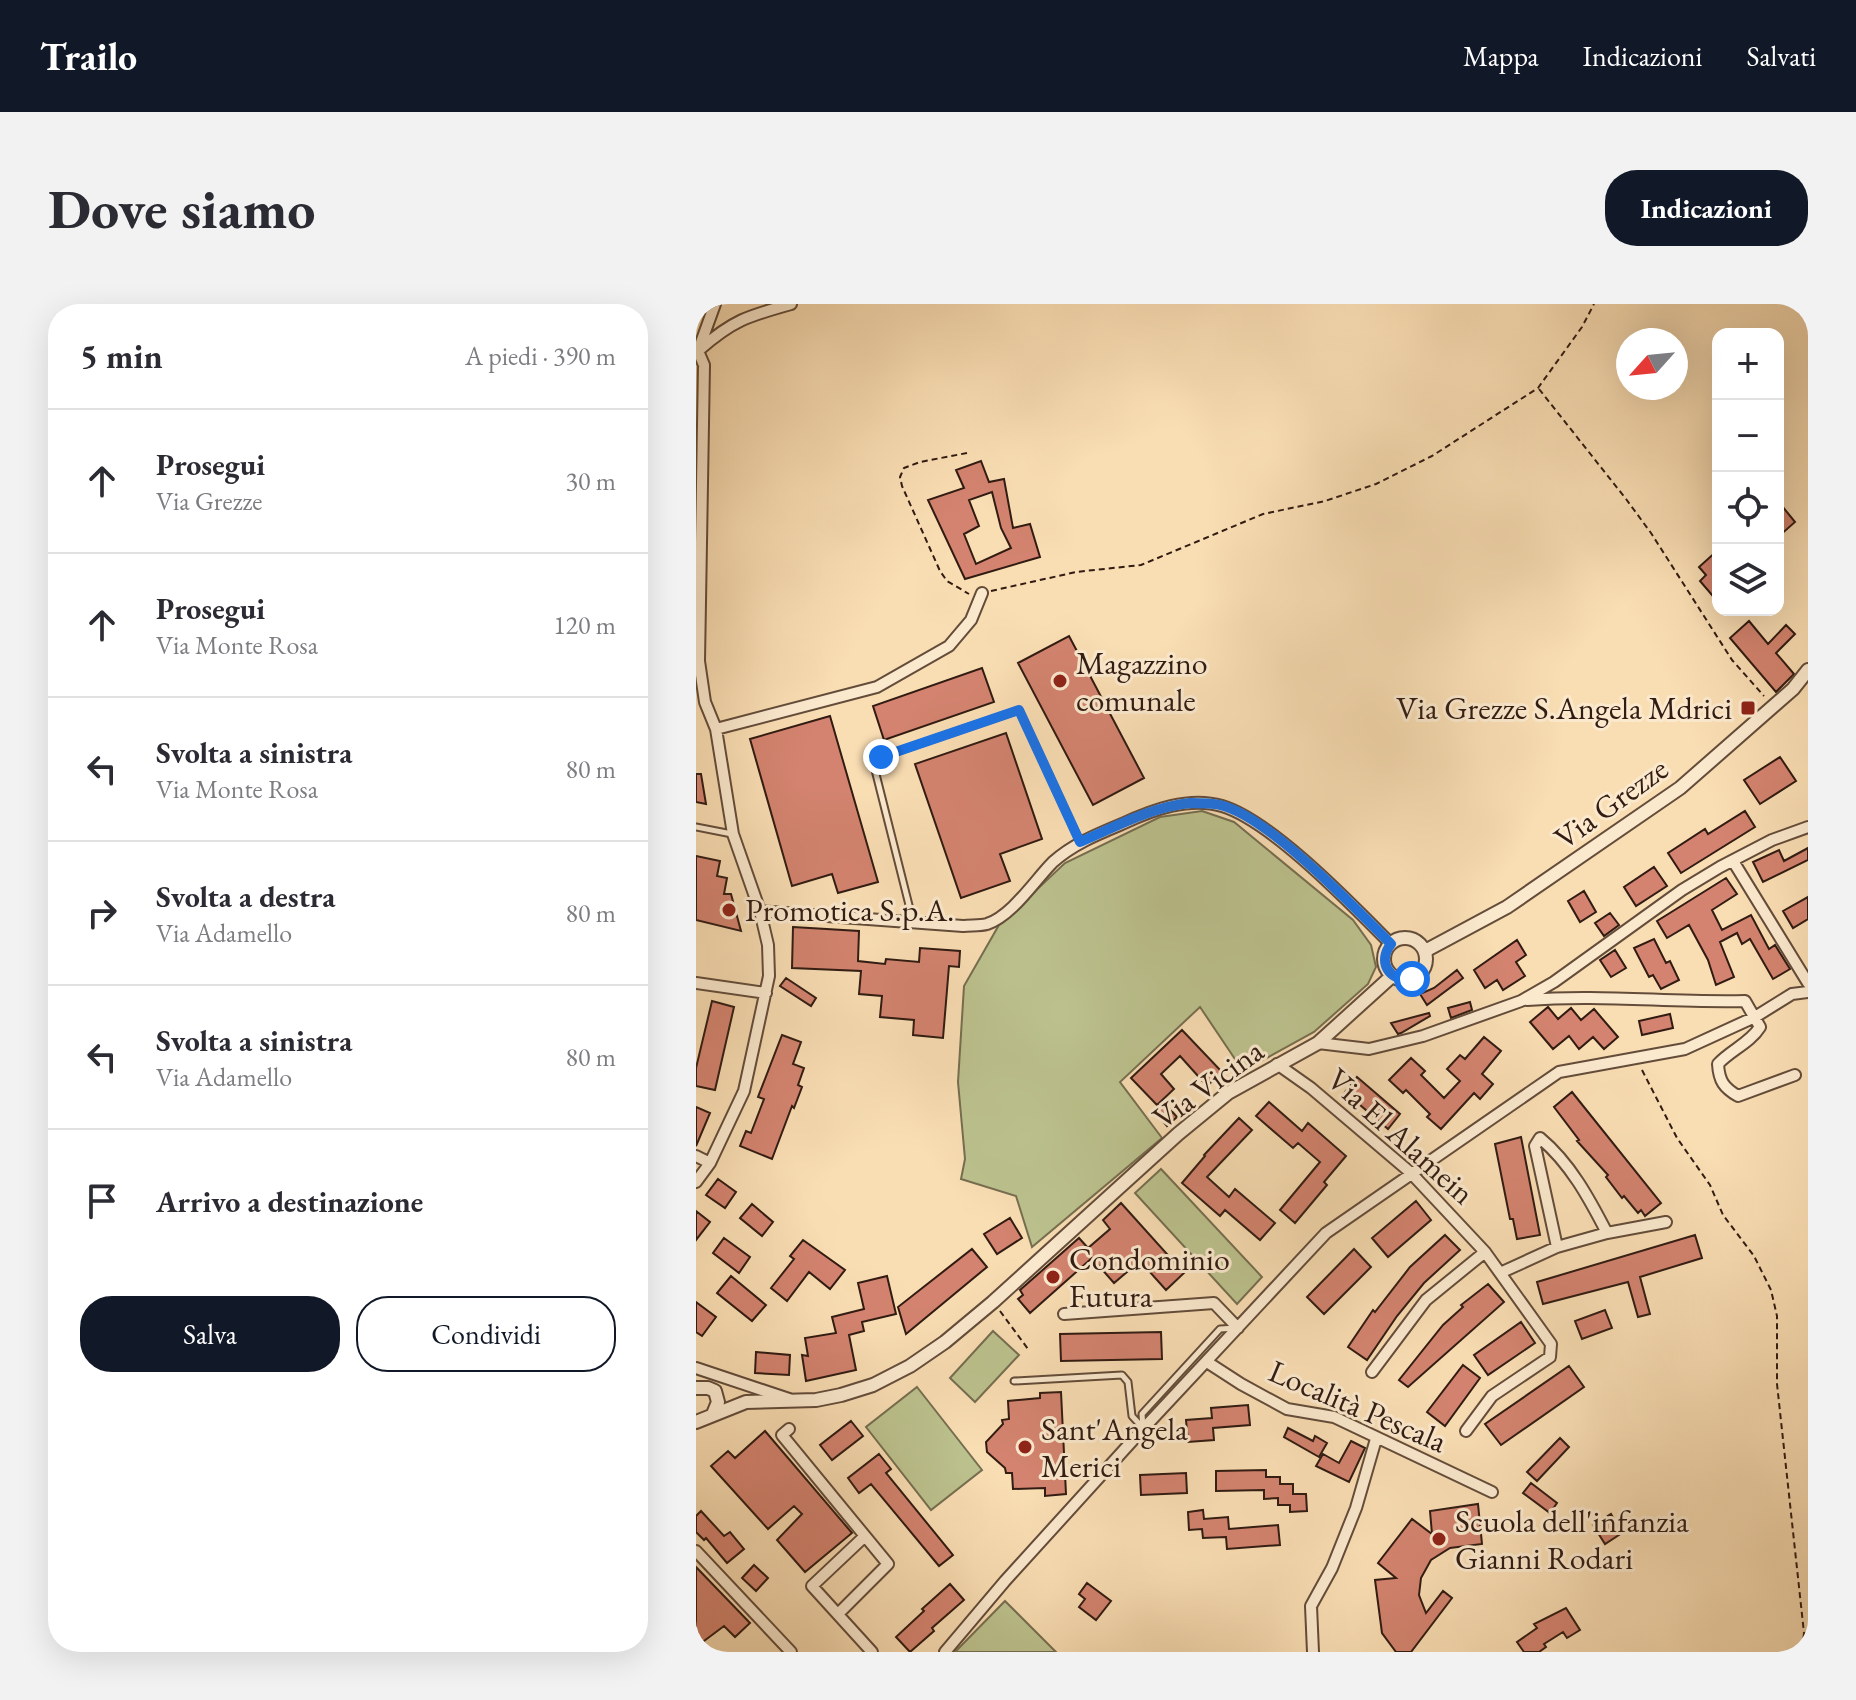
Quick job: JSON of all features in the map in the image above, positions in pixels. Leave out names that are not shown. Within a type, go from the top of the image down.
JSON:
[{"type":"street","points":[[696,1182],[710,1163],[744,1091],[769,976],[768,945],[760,911],[733,834],[716,729],[705,702],[699,661],[704,365],[697,351],[715,304]]},
{"type":"street","points":[[697,351],[726,326],[791,304]]},
{"type":"street","points":[[716,729],[877,687],[949,646],[971,620],[982,593]]},
{"type":"street","name":"Via Grezze","points":[[1318,1043],[1392,976],[1405,980],[1418,976],[1426,965],[1425,951],[1507,907],[1680,788],[1793,689],[1808,670]]},
{"type":"street","points":[[760,911],[963,926],[988,924],[1010,908],[1055,861],[1080,842],[1162,808],[1192,803],[1221,805],[1246,816],[1278,839],[1391,944]]},
{"type":"street","points":[[1318,1043],[1369,1049],[1423,1036],[1521,1001],[1554,982],[1682,890],[1772,840],[1808,827]]},
{"type":"street","points":[[1733,861],[1808,983]]},
{"type":"street","points":[[1392,976],[1384,957],[1396,940],[1409,938],[1425,951]]},
{"type":"street","points":[[696,983],[766,993]]},
{"type":"street","points":[[945,1652],[1143,1429],[1326,1233],[1559,1072],[1685,1049],[1755,1017],[1792,994],[1808,992]]},
{"type":"street","points":[[1521,1001],[1565,997],[1745,1001],[1760,1027],[1754,1038],[1730,1052],[1718,1064],[1719,1078],[1726,1089],[1738,1096],[1795,1075]]},
{"type":"street","name":"Via Vicina","points":[[717,1396],[746,1402],[816,1400],[873,1385],[910,1366],[993,1302],[1178,1134],[1228,1093],[1318,1043]]},
{"type":"street","name":"Via El Alamein","points":[[1277,1064],[1311,1088],[1411,1173],[1485,1252],[1551,1344],[1550,1357],[1492,1396],[1466,1431]]},
{"type":"street","points":[[1557,1247],[1535,1146],[1540,1138],[1554,1150],[1589,1197],[1607,1233]]},
{"type":"street","points":[[696,1156],[710,1163]]},
{"type":"street","points":[[1500,1273],[1557,1247],[1607,1233],[1666,1222]]},
{"type":"street","points":[[1372,1372],[1426,1300],[1485,1252]]},
{"type":"street","points":[[1064,1314],[1214,1303],[1238,1328]]},
{"type":"street","name":"Località Pescala","points":[[1207,1362],[1287,1409],[1334,1417],[1492,1492]]},
{"type":"street","points":[[713,1414],[717,1408],[717,1396],[711,1389],[699,1388],[697,1369],[791,1400]]},
{"type":"street","name":"Via Vicina","points":[[696,1422],[746,1402]]},
{"type":"street","points":[[789,1429],[782,1435],[888,1564],[839,1613]]},
{"type":"street","points":[[1313,1652],[1311,1606],[1332,1568],[1356,1508],[1376,1439]]},
{"type":"street","points":[[865,1536],[812,1586],[872,1652]]},
{"type":"street","points":[[696,1551],[791,1652]]},
{"type":"lane","points":[[913,922],[875,770],[881,757],[1019,710],[1080,842]]},
{"type":"lane","points":[[696,827],[733,834]]},
{"type":"lane","points":[[1143,1429],[1142,1414],[1220,1329],[1238,1328]]},
{"type":"lane","points":[[1014,1381],[1122,1375],[1128,1382],[1132,1416],[1143,1429]]},
{"type":"path","points":[[967,453],[920,462],[904,468],[900,477],[947,581],[969,594],[982,593],[1076,572],[1141,565],[1263,514],[1325,501],[1376,484],[1432,456],[1538,388],[1582,327],[1594,304]]},
{"type":"path","points":[[1538,388],[1626,499],[1732,660],[1772,707]]},
{"type":"path","points":[[1635,1058],[1677,1138],[1710,1185],[1723,1215],[1754,1256],[1771,1290],[1777,1316],[1777,1384],[1804,1633],[1802,1652]]},
{"type":"path","points":[[1000,1311],[1028,1349]]},
{"type":"green space","points":[[1202,811],[1234,822],[1353,920],[1371,945],[1376,967],[1368,984],[1314,1032],[1243,1071],[1200,1007],[1120,1082],[1162,1138],[1032,1247],[1016,1196],[961,1179],[965,1159],[958,1082],[964,986],[999,925],[1065,863],[1160,817]]},
{"type":"green space","points":[[1161,1169],[1262,1277],[1237,1304],[1135,1193]]},
{"type":"green space","points":[[993,1331],[1019,1355],[975,1402],[950,1378]]},
{"type":"green space","points":[[917,1387],[982,1470],[931,1510],[866,1427]]},
{"type":"green space","points":[[1005,1601],[1056,1652],[955,1652]]},
{"type":"building","points":[[981,461],[989,482],[1004,479],[1013,528],[1030,524],[1040,557],[965,579],[928,500],[964,488],[956,470]],"holes":[[[992,492],[1001,528],[1011,548],[976,564],[964,534],[979,526],[969,500]]]},
{"type":"building","points":[[1784,508],[1795,522],[1784,532]]},
{"type":"building","points":[[1712,555],[1712,595],[1700,581],[1706,575],[1699,567]]},
{"type":"building","points":[[1749,621],[1768,644],[1786,625],[1795,634],[1776,653],[1794,674],[1776,692],[1730,638]]},
{"type":"building","points":[[1069,636],[1144,778],[1093,805],[1018,663]]},
{"type":"building","points":[[982,668],[994,702],[884,740],[873,706]]},
{"type":"building","points":[[830,716],[878,882],[838,893],[832,874],[792,886],[750,739]]},
{"type":"building","points":[[1006,733],[1042,839],[1000,854],[1010,881],[961,898],[915,764]]},
{"type":"building","points":[[1780,757],[1796,781],[1760,804],[1744,780]]},
{"type":"building","points":[[696,774],[701,774],[706,804],[696,802]]},
{"type":"building","points":[[1745,811],[1755,827],[1681,873],[1668,853],[1705,829],[1708,834]]},
{"type":"building","points":[[1808,848],[1808,860],[1763,882],[1753,862],[1779,850],[1784,861]]},
{"type":"building","points":[[696,856],[720,861],[717,876],[727,878],[724,894],[731,894],[741,931],[696,920]]},
{"type":"building","points":[[1654,867],[1667,886],[1636,906],[1624,887]]},
{"type":"building","points":[[1726,878],[1737,894],[1712,910],[1722,930],[1751,915],[1769,949],[1775,945],[1790,969],[1773,979],[1750,939],[1742,944],[1737,933],[1720,942],[1734,977],[1716,985],[1708,960],[1689,925],[1667,938],[1657,921]]},
{"type":"building","points":[[1584,891],[1596,912],[1580,922],[1568,901]]},
{"type":"building","points":[[1808,897],[1808,919],[1793,928],[1783,911]]},
{"type":"building","points":[[1610,913],[1619,925],[1604,936],[1595,923]]},
{"type":"building","points":[[793,927],[859,931],[858,961],[885,964],[886,959],[919,962],[920,948],[960,951],[959,967],[949,966],[943,1038],[913,1035],[914,1020],[880,1017],[882,996],[859,994],[861,971],[792,968]]},
{"type":"building","points":[[1654,939],[1679,980],[1661,989],[1653,975],[1649,977],[1634,948]]},
{"type":"building","points":[[1517,940],[1526,955],[1516,962],[1525,976],[1503,990],[1497,980],[1485,988],[1474,970]]},
{"type":"building","points":[[1615,950],[1626,968],[1611,977],[1600,960]]},
{"type":"building","points":[[1457,970],[1463,978],[1427,1005],[1420,994],[1434,988]]},
{"type":"building","points":[[786,978],[816,998],[811,1006],[780,986]]},
{"type":"building","points":[[712,1001],[734,1007],[715,1090],[696,1086],[696,1068]]},
{"type":"building","points":[[1470,1002],[1472,1010],[1451,1018],[1448,1008]]},
{"type":"building","points":[[1548,1007],[1558,1019],[1571,1008],[1581,1020],[1594,1009],[1618,1037],[1604,1049],[1593,1037],[1579,1049],[1569,1036],[1553,1049],[1530,1022]]},
{"type":"building","points":[[1429,1013],[1430,1016],[1398,1034],[1391,1023]]},
{"type":"building","points":[[1670,1014],[1673,1028],[1642,1035],[1639,1021]]},
{"type":"building","points":[[1182,1030],[1222,1072],[1207,1086],[1180,1056],[1161,1074],[1174,1089],[1157,1105],[1131,1078]]},
{"type":"building","points":[[782,1035],[801,1042],[793,1064],[804,1068],[798,1085],[802,1087],[772,1159],[740,1146],[746,1131],[751,1133],[764,1099],[758,1097]]},
{"type":"building","points":[[1484,1037],[1501,1051],[1482,1074],[1493,1084],[1480,1099],[1474,1093],[1441,1129],[1427,1117],[1430,1114],[1406,1090],[1403,1093],[1389,1080],[1411,1058],[1425,1071],[1421,1075],[1444,1098],[1460,1081],[1447,1069],[1460,1055],[1465,1059]]},
{"type":"building","points":[[1357,1077],[1400,1114],[1388,1129],[1345,1092]]},
{"type":"building","points":[[1572,1092],[1661,1203],[1645,1216],[1641,1210],[1638,1213],[1624,1196],[1622,1198],[1606,1177],[1608,1175],[1577,1141],[1554,1107]]},
{"type":"building","points":[[1269,1102],[1302,1131],[1308,1123],[1346,1156],[1324,1182],[1327,1185],[1295,1223],[1280,1210],[1320,1162],[1298,1143],[1293,1148],[1256,1116]]},
{"type":"building","points":[[1165,1104],[1177,1117],[1167,1126],[1155,1112]]},
{"type":"building","points":[[696,1107],[710,1113],[696,1146]]},
{"type":"building","points":[[1239,1118],[1252,1130],[1207,1177],[1229,1197],[1235,1189],[1275,1223],[1260,1240],[1225,1210],[1220,1216],[1182,1183]]},
{"type":"building","points":[[1521,1137],[1540,1235],[1517,1239],[1495,1144]]},
{"type":"building","points":[[718,1179],[736,1192],[725,1208],[706,1195]]},
{"type":"building","points":[[1416,1201],[1431,1220],[1388,1257],[1372,1238]]},
{"type":"building","points":[[1121,1203],[1184,1273],[1166,1290],[1140,1261],[1114,1283],[1092,1258],[1030,1313],[1018,1299],[1023,1295],[1020,1290],[1079,1238],[1088,1248],[1110,1229],[1103,1220]]},
{"type":"building","points":[[752,1204],[773,1222],[762,1236],[740,1218]]},
{"type":"building","points":[[696,1211],[710,1222],[696,1240]]},
{"type":"building","points":[[1010,1218],[1022,1238],[997,1254],[984,1234]]},
{"type":"building","points":[[1445,1235],[1460,1250],[1424,1283],[1367,1360],[1348,1347],[1373,1310],[1375,1312],[1410,1267]]},
{"type":"building","points":[[1695,1235],[1702,1258],[1640,1277],[1650,1314],[1638,1317],[1628,1282],[1543,1304],[1537,1282]]},
{"type":"building","points":[[724,1238],[750,1257],[739,1273],[713,1253]]},
{"type":"building","points":[[803,1240],[845,1270],[830,1289],[809,1272],[787,1301],[771,1288],[794,1259],[790,1256]]},
{"type":"building","points":[[972,1249],[987,1267],[906,1334],[898,1307]]},
{"type":"building","points":[[1354,1249],[1371,1267],[1324,1314],[1307,1297]]},
{"type":"building","points":[[731,1276],[766,1305],[752,1321],[717,1293]]},
{"type":"building","points":[[887,1276],[896,1314],[862,1322],[864,1331],[849,1335],[856,1370],[806,1381],[802,1355],[808,1356],[805,1338],[836,1333],[832,1317],[864,1309],[858,1283]]},
{"type":"building","points":[[1488,1284],[1504,1302],[1408,1387],[1399,1380],[1443,1325],[1463,1307],[1461,1305]]},
{"type":"building","points":[[696,1302],[716,1317],[702,1336],[696,1332]]},
{"type":"building","points":[[1605,1310],[1612,1328],[1582,1339],[1575,1321]]},
{"type":"building","points":[[1521,1322],[1535,1343],[1488,1375],[1474,1355]]},
{"type":"building","points":[[1161,1332],[1162,1359],[1061,1361],[1060,1334]]},
{"type":"building","points":[[756,1352],[790,1355],[789,1375],[755,1373]]},
{"type":"building","points":[[1463,1365],[1480,1378],[1445,1426],[1427,1412]]},
{"type":"building","points":[[1569,1366],[1584,1387],[1501,1445],[1485,1424]]},
{"type":"building","name":"Sant'Angela Merici","points":[[1061,1392],[1066,1494],[1045,1496],[1045,1488],[1013,1489],[1012,1473],[1006,1473],[1005,1468],[987,1452],[986,1442],[1003,1424],[1002,1420],[1009,1419],[1008,1401],[1040,1398],[1040,1393]]},
{"type":"building","points":[[1248,1405],[1250,1425],[1213,1428],[1214,1440],[1188,1442],[1186,1420],[1212,1418],[1211,1408]]},
{"type":"building","points":[[851,1421],[863,1436],[832,1460],[820,1445]]},
{"type":"building","points":[[1288,1428],[1313,1441],[1315,1436],[1327,1443],[1319,1457],[1284,1437]]},
{"type":"building","points":[[765,1431],[852,1533],[805,1572],[777,1540],[802,1514],[794,1506],[768,1529],[711,1466],[728,1451],[735,1458]]},
{"type":"building","points":[[1560,1438],[1569,1447],[1537,1481],[1527,1472]]},
{"type":"building","points":[[1351,1441],[1365,1448],[1349,1482],[1316,1466],[1323,1454],[1339,1463]]},
{"type":"building","points":[[879,1454],[891,1469],[886,1473],[953,1555],[939,1566],[871,1484],[859,1493],[848,1478]]},
{"type":"building","points":[[1266,1470],[1266,1477],[1280,1477],[1280,1484],[1293,1484],[1293,1494],[1306,1494],[1307,1511],[1290,1512],[1290,1505],[1278,1505],[1278,1498],[1264,1499],[1264,1490],[1216,1491],[1216,1471]]},
{"type":"building","points":[[1186,1473],[1187,1493],[1141,1495],[1140,1475]]},
{"type":"building","points":[[1531,1483],[1557,1503],[1550,1513],[1523,1493]]},
{"type":"building","points":[[1478,1504],[1482,1544],[1450,1548],[1431,1560],[1421,1578],[1419,1595],[1426,1613],[1443,1591],[1452,1598],[1411,1652],[1396,1652],[1382,1633],[1375,1580],[1396,1578],[1378,1563],[1412,1519],[1432,1534],[1430,1511]]},
{"type":"building","points":[[1203,1510],[1204,1519],[1228,1517],[1229,1529],[1278,1525],[1280,1545],[1227,1549],[1226,1537],[1203,1538],[1202,1529],[1189,1530],[1188,1512]]},
{"type":"building","points":[[701,1511],[724,1536],[730,1532],[744,1549],[727,1563],[706,1538],[704,1540],[696,1532],[696,1516]]},
{"type":"building","points":[[1611,1514],[1622,1533],[1605,1544],[1593,1525]]},
{"type":"building","points":[[754,1565],[768,1578],[756,1591],[742,1578]]},
{"type":"building","points":[[696,1567],[750,1623],[735,1637],[724,1626],[696,1647]]},
{"type":"building","points":[[1087,1583],[1111,1601],[1096,1620],[1079,1607],[1085,1599],[1079,1594]]},
{"type":"building","points":[[950,1584],[964,1600],[910,1652],[896,1637]]},
{"type":"building","points":[[1566,1608],[1580,1630],[1567,1638],[1563,1632],[1544,1644],[1546,1647],[1539,1652],[1524,1652],[1517,1642],[1537,1628],[1534,1624]]},
{"type":"place","name":"Magazzino comunale","points":[[1060,681]]},
{"type":"place","name":"Via Grezze S.Angela Mdrici","points":[[1748,708]]},
{"type":"place","name":"Promotica S.p.A.","points":[[729,910]]},
{"type":"place","name":"Condominio Futura","points":[[1053,1277]]},
{"type":"place","name":"Sant'Angela Merici","points":[[1025,1447]]},
{"type":"place","name":"Scuola dell'infanzia Gianni Rodari","points":[[1439,1539]]},
{"type":"route","points":[[881,757],[1019,710],[1080,842],[1162,808],[1192,803],[1221,805],[1246,816],[1278,839],[1355,908],[1391,944],[1384,957],[1387,970],[1398,979],[1412,979]]}]
